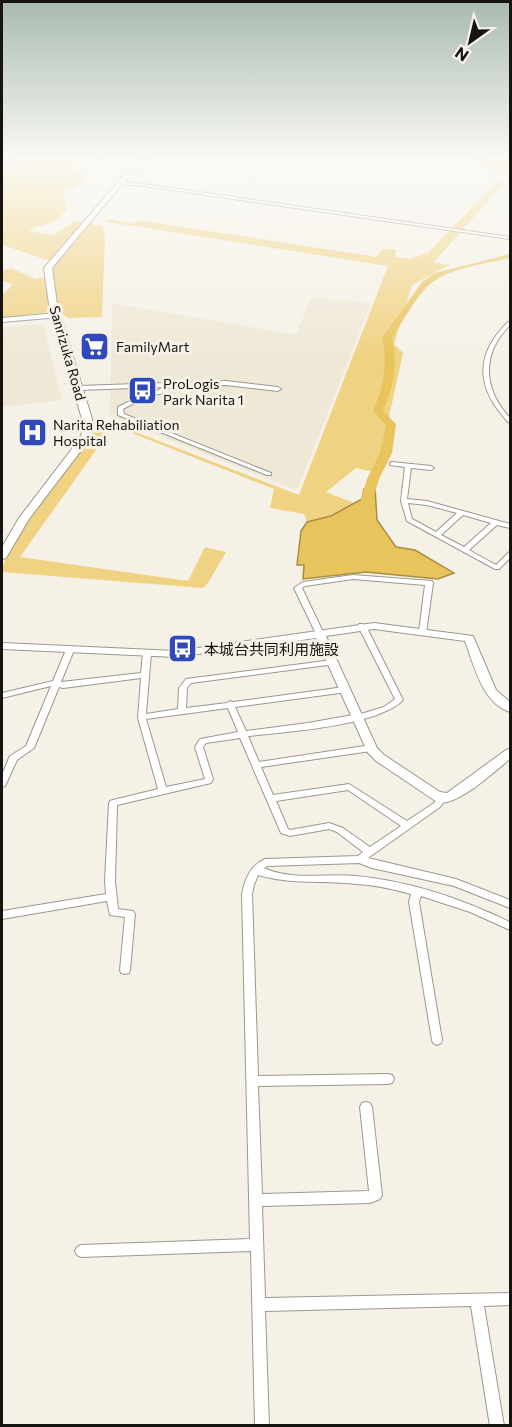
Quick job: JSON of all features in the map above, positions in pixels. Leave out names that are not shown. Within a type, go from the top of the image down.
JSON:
[{"type":"main road","name":"Sanrizuka Road","points":[[2,556],[24,518],[83,442],[87,433],[87,419],[53,304],[48,268],[85,225]]},
{"type":"street","points":[[417,225],[510,238]]},
{"type":"street","points":[[2,320],[57,315]]},
{"type":"street","points":[[510,323],[495,339],[487,358],[485,372],[495,405],[510,421]]},
{"type":"street","points":[[78,388],[226,383],[278,389]]},
{"type":"street","points":[[135,393],[158,393],[169,386]]},
{"type":"street","points":[[121,387],[139,394],[140,398],[120,408],[120,415],[269,474]]},
{"type":"street","points":[[392,464],[431,468]]},
{"type":"street","points":[[408,465],[404,501],[407,518],[496,568],[510,554]]},
{"type":"street","points":[[404,501],[427,503],[510,526]]},
{"type":"street","points":[[437,535],[462,513]]},
{"type":"street","points":[[465,551],[496,522]]},
{"type":"street","points":[[423,631],[429,583],[353,577],[300,585],[298,588],[371,748],[380,758],[442,798],[451,797],[510,753]]},
{"type":"street","points":[[125,970],[130,914],[128,912],[115,913],[111,897],[113,804],[208,781],[199,745],[207,740],[357,718],[395,705],[399,700],[362,626]]},
{"type":"street","points":[[2,646],[184,653],[362,626],[423,631],[469,638],[491,692],[510,708]]},
{"type":"street","points":[[2,784],[13,758],[30,748],[70,650]]},
{"type":"street","points":[[147,653],[142,717],[163,791]]},
{"type":"street","points":[[182,711],[183,688],[189,681],[332,662]]},
{"type":"street","points":[[2,695],[51,683],[63,685],[146,675]]},
{"type":"street","points":[[142,717],[344,690]]},
{"type":"street","points":[[230,704],[286,833],[329,826],[340,830],[370,852]]},
{"type":"street","points":[[256,765],[371,748]]},
{"type":"street","points":[[270,799],[349,787],[406,825]]},
{"type":"street","points":[[360,859],[406,825],[437,806],[442,798]]},
{"type":"street","points":[[262,1425],[255,1245],[247,894],[249,882],[256,869],[270,862],[360,859],[372,864],[456,883],[510,904]]},
{"type":"street","points":[[256,869],[277,878],[355,880],[417,891],[467,907],[510,926]]},
{"type":"street","points":[[417,891],[414,902],[437,1040]]},
{"type":"street","points":[[2,915],[111,897]]},
{"type":"street","points":[[252,1081],[388,1079]]},
{"type":"street","points":[[255,1200],[376,1195],[366,1107]]},
{"type":"street","points":[[81,1251],[255,1245]]},
{"type":"street","points":[[259,1305],[510,1299]]},
{"type":"street","points":[[477,1301],[497,1425]]},
{"type":"shaded area","points":[[2,225],[45,225],[28,231],[54,235],[70,225],[103,226],[105,239],[102,317],[68,318],[58,311],[2,318],[2,296],[13,284],[2,281],[2,271],[11,268],[35,279],[46,277],[54,262],[2,245]]},
{"type":"shaded area","points":[[124,225],[167,225],[377,257],[382,249],[396,249],[395,257],[410,259],[428,253],[455,225],[467,225],[434,262],[449,265],[412,285],[394,344],[403,353],[382,449],[374,472],[356,468],[326,492],[354,503],[331,516],[307,522],[304,514],[270,508],[274,489],[104,422],[107,421],[299,495],[388,266]]},
{"type":"shaded area","name":"ProLogis Park Narita 1","points":[[312,297],[371,303],[298,488],[293,489],[110,416],[112,303],[290,334],[296,333]]},
{"type":"shaded area","points":[[36,324],[44,326],[62,400],[2,407],[2,327]]},
{"type":"shaded area","points":[[98,427],[111,429],[20,557],[188,581],[205,547],[226,552],[203,588],[2,572],[2,567],[27,521]]},
{"type":"shaded area","points":[[375,487],[377,520],[396,547],[415,550],[454,573],[438,579],[366,572],[303,579],[304,565],[297,565],[301,531],[307,522],[331,516],[362,499],[364,489]]},
{"type":"waterway","points":[[365,506],[373,479],[386,453],[391,424],[378,411],[390,375],[387,338],[425,284],[438,275],[510,256]]},
{"type":"place","name":"FamilyMart","points":[[95,346]]},
{"type":"place","name":"ProLogis Park Narita 1","points":[[142,391]]},
{"type":"place","name":"Narita Rehabiliation Hospital","points":[[32,432]]},
{"type":"place","name":"本城台共同利用施設","points":[[183,649]]}]
